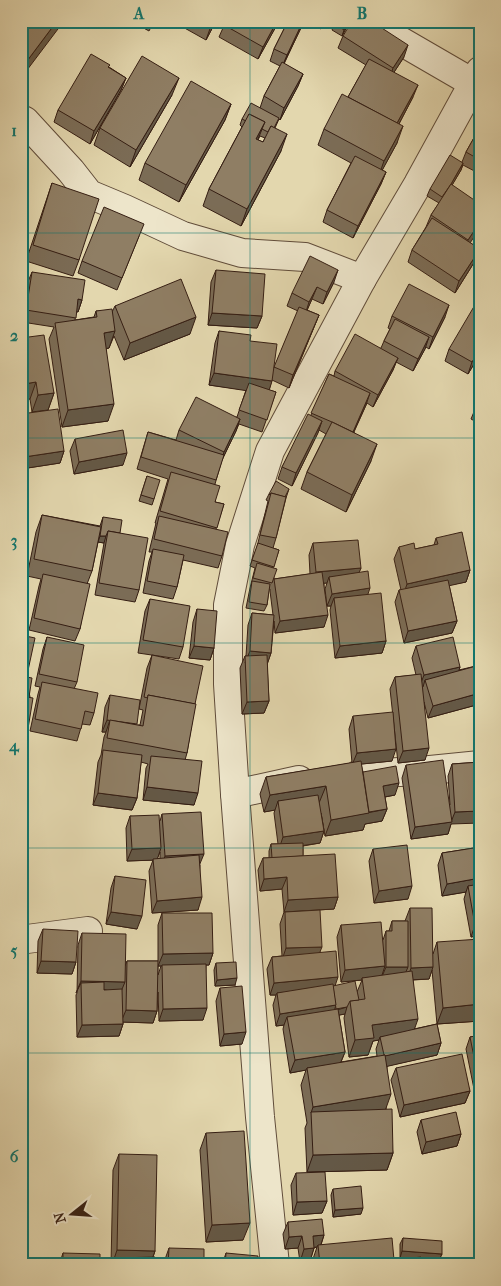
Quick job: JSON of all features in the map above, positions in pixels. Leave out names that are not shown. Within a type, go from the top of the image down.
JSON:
[{"type":"street","points":[[275,1265],[260,1117],[235,794],[228,684],[228,604],[240,545],[270,451],[362,278],[418,184],[476,77],[366,21]]},
{"type":"street","points":[[21,119],[25,121],[64,164],[88,194],[125,208],[183,236],[242,253],[306,257],[362,278]]},
{"type":"street","points":[[235,794],[316,776],[420,771],[480,765]]},
{"type":"street","points":[[21,938],[88,931]]},
{"type":"building","points":[[21,21],[57,21],[21,69]]},
{"type":"building","points":[[226,21],[277,21],[263,47],[224,25]]},
{"type":"building","points":[[288,21],[303,21],[287,55],[274,49]]},
{"type":"building","points":[[336,21],[349,21],[344,30],[334,23]]},
{"type":"building","points":[[352,21],[371,21],[408,45],[393,68],[343,36]]},
{"type":"building","points":[[91,54],[110,65],[108,67],[126,78],[94,131],[58,110]]},
{"type":"building","points":[[142,56],[179,78],[136,150],[100,128]]},
{"type":"building","points":[[369,59],[418,85],[397,123],[348,97]]},
{"type":"building","points":[[282,62],[303,74],[284,108],[264,96]]},
{"type":"building","points":[[191,81],[231,104],[186,185],[145,163]]},
{"type":"building","points":[[342,94],[403,126],[384,161],[324,129]]},
{"type":"building","points":[[251,103],[279,118],[274,128],[271,126],[268,132],[262,129],[265,122],[249,114],[246,121],[242,119]]},
{"type":"building","points":[[249,114],[265,122],[256,139],[263,142],[271,126],[287,134],[247,209],[209,189]]},
{"type":"building","points":[[480,127],[480,160],[466,152]]},
{"type":"building","points":[[21,137],[26,140],[21,149]]},
{"type":"building","points":[[450,155],[463,163],[442,197],[430,189]]},
{"type":"building","points":[[355,156],[386,172],[358,226],[327,210]]},
{"type":"building","points":[[52,183],[99,199],[79,260],[33,245]]},
{"type":"building","points":[[451,184],[480,204],[480,222],[468,240],[431,215]]},
{"type":"building","points":[[104,207],[144,224],[122,278],[82,261]]},
{"type":"building","points":[[432,218],[480,249],[459,281],[412,250]]},
{"type":"building","points":[[310,256],[338,270],[327,292],[317,287],[309,302],[292,293]]},
{"type":"building","points":[[216,270],[265,274],[262,316],[212,313]]},
{"type":"building","points":[[32,272],[85,280],[82,300],[78,299],[76,318],[26,310]]},
{"type":"building","points":[[181,279],[196,317],[130,343],[115,306]]},
{"type":"building","points":[[409,284],[449,305],[433,337],[392,316]]},
{"type":"building","points":[[479,298],[480,349],[472,362],[449,349]]},
{"type":"building","points":[[299,307],[319,315],[293,375],[274,367]]},
{"type":"building","points":[[112,309],[115,331],[104,333],[114,404],[68,410],[55,323],[97,317],[96,311]]},
{"type":"building","points":[[395,319],[429,337],[418,359],[384,341]]},
{"type":"building","points":[[219,331],[251,335],[250,341],[277,344],[272,381],[214,373]]},
{"type":"building","points":[[355,334],[398,358],[378,395],[335,371]]},
{"type":"building","points":[[44,335],[54,393],[38,395],[36,382],[24,384],[26,397],[21,398],[21,338]]},
{"type":"building","points":[[329,374],[370,393],[353,432],[311,413]]},
{"type":"building","points":[[249,383],[276,392],[267,420],[239,410]]},
{"type":"building","points":[[196,397],[240,419],[224,452],[179,430]]},
{"type":"building","points":[[480,400],[480,410],[476,407]]},
{"type":"building","points":[[58,409],[64,451],[24,457],[21,440],[21,414]]},
{"type":"building","points":[[308,414],[322,421],[296,473],[282,467]]},
{"type":"building","points":[[332,422],[377,444],[352,495],[307,472]]},
{"type":"building","points":[[123,430],[127,453],[79,462],[75,439]]},
{"type":"building","points":[[148,432],[224,455],[216,480],[141,457]]},
{"type":"building","points":[[171,472],[220,486],[215,502],[224,504],[217,528],[160,511]]},
{"type":"building","points":[[147,476],[160,480],[154,499],[141,495]]},
{"type":"building","points":[[276,481],[289,489],[285,497],[269,494]]},
{"type":"building","points":[[271,493],[286,497],[276,538],[260,535]]},
{"type":"building","points":[[42,515],[101,527],[92,571],[34,559]]},
{"type":"building","points":[[159,516],[228,532],[222,556],[154,539]]},
{"type":"building","points":[[103,517],[122,520],[120,533],[108,531],[106,536],[100,536]]},
{"type":"building","points":[[108,531],[148,538],[139,590],[99,583]]},
{"type":"building","points":[[462,532],[470,570],[407,584],[399,547],[414,543],[415,549],[438,544],[436,538]]},
{"type":"building","points":[[358,540],[361,568],[316,572],[313,543]]},
{"type":"building","points":[[258,543],[279,550],[274,567],[252,560]]},
{"type":"building","points":[[153,549],[184,555],[177,587],[147,581]]},
{"type":"building","points":[[257,563],[277,569],[272,583],[253,578]]},
{"type":"building","points":[[368,571],[370,588],[332,594],[329,577]]},
{"type":"building","points":[[322,572],[328,615],[280,621],[274,579]]},
{"type":"building","points":[[43,574],[90,584],[80,629],[34,618]]},
{"type":"building","points":[[448,580],[457,621],[408,631],[399,590]]},
{"type":"building","points":[[252,581],[270,584],[267,605],[249,602]]},
{"type":"building","points":[[381,593],[386,641],[340,646],[334,598]]},
{"type":"building","points":[[150,599],[190,606],[183,647],[143,640]]},
{"type":"building","points":[[197,609],[217,611],[214,648],[194,646]]},
{"type":"building","points":[[252,613],[274,615],[271,653],[250,651]]},
{"type":"building","points":[[21,635],[35,638],[27,675],[21,673]]},
{"type":"building","points":[[47,637],[84,645],[77,682],[39,674]]},
{"type":"building","points":[[453,637],[460,667],[424,675],[416,646]]},
{"type":"building","points":[[152,655],[203,666],[195,704],[148,695],[148,698],[144,697]]},
{"type":"building","points":[[267,655],[269,701],[247,702],[245,656]]},
{"type":"building","points":[[480,665],[480,693],[433,706],[425,680]]},
{"type":"building","points":[[421,674],[429,748],[403,751],[395,677]]},
{"type":"building","points":[[21,676],[32,678],[29,697],[21,696]]},
{"type":"building","points":[[42,682],[98,693],[94,713],[85,711],[81,729],[35,719]]},
{"type":"building","points":[[110,695],[140,700],[137,724],[107,720]]},
{"type":"building","points":[[148,695],[196,704],[187,753],[107,738],[110,720],[143,726]]},
{"type":"building","points":[[21,696],[33,698],[25,747],[21,746]]},
{"type":"building","points":[[393,712],[396,749],[357,753],[353,716]]},
{"type":"building","points":[[103,750],[142,755],[137,798],[98,793]]},
{"type":"building","points":[[151,756],[202,761],[198,793],[147,787]]},
{"type":"building","points":[[443,760],[452,822],[415,827],[406,765]]},
{"type":"building","points":[[361,761],[369,813],[331,820],[326,786],[270,795],[266,777]]},
{"type":"building","points":[[480,762],[480,811],[455,812],[452,764]]},
{"type":"building","points":[[396,766],[399,783],[383,786],[387,809],[369,812],[363,772]]},
{"type":"building","points":[[318,795],[324,831],[283,837],[278,801]]},
{"type":"building","points":[[201,812],[204,854],[165,856],[162,814]]},
{"type":"building","points":[[159,815],[161,848],[132,849],[130,816]]},
{"type":"building","points":[[303,843],[303,856],[272,858],[271,844]]},
{"type":"building","points":[[407,845],[412,886],[379,891],[373,849]]},
{"type":"building","points":[[480,847],[480,878],[447,884],[442,853]]},
{"type":"building","points":[[335,854],[338,897],[288,900],[287,877],[264,879],[263,858]]},
{"type":"building","points":[[199,855],[202,897],[157,901],[153,859]]},
{"type":"building","points":[[115,876],[146,880],[142,916],[111,912]]},
{"type":"building","points":[[480,884],[480,924],[475,925],[468,886]]},
{"type":"building","points":[[410,908],[432,908],[433,967],[411,968]]},
{"type":"building","points":[[320,910],[322,947],[286,948],[285,912]]},
{"type":"building","points":[[162,913],[212,913],[213,953],[163,954]]},
{"type":"building","points":[[392,921],[408,921],[408,967],[386,967],[386,931],[392,931]]},
{"type":"building","points":[[381,922],[385,966],[345,970],[341,925]]},
{"type":"building","points":[[43,929],[78,931],[76,962],[41,961]]},
{"type":"building","points":[[82,933],[126,934],[125,982],[81,981]]},
{"type":"building","points":[[480,939],[480,1004],[443,1008],[437,942]]},
{"type":"building","points":[[336,951],[338,977],[274,983],[272,957]]},
{"type":"building","points":[[127,961],[158,961],[157,1011],[126,1010]]},
{"type":"building","points":[[236,962],[237,978],[217,980],[216,963]]},
{"type":"building","points":[[206,964],[207,1008],[163,1009],[162,965]]},
{"type":"building","points":[[412,971],[418,1019],[372,1025],[374,1038],[355,1040],[350,1001],[365,999],[362,978]]},
{"type":"building","points":[[355,981],[359,1000],[350,1001],[347,1007],[336,1009],[333,986]]},
{"type":"building","points":[[104,982],[104,990],[122,989],[123,1024],[82,1025],[81,983]]},
{"type":"building","points":[[333,984],[336,1005],[280,1014],[277,993]]},
{"type":"building","points":[[242,986],[246,1032],[224,1034],[220,988]]},
{"type":"building","points":[[338,1009],[345,1052],[295,1060],[287,1017]]},
{"type":"building","points":[[437,1024],[441,1043],[384,1055],[380,1037]]},
{"type":"building","points":[[480,1035],[480,1077],[478,1077],[470,1037]]},
{"type":"building","points":[[462,1054],[470,1091],[404,1105],[396,1068]]},
{"type":"building","points":[[385,1055],[391,1094],[313,1107],[307,1068]]},
{"type":"building","points":[[21,1059],[25,1096],[21,1096]]},
{"type":"building","points":[[392,1109],[393,1153],[313,1155],[311,1112]]},
{"type":"building","points":[[456,1112],[461,1134],[426,1142],[421,1120]]},
{"type":"building","points":[[26,1116],[28,1133],[21,1135],[21,1117]]},
{"type":"building","points":[[244,1131],[250,1223],[212,1225],[206,1133]]},
{"type":"building","points":[[119,1154],[157,1155],[155,1251],[117,1250]]},
{"type":"building","points":[[325,1172],[327,1201],[297,1202],[296,1173]]},
{"type":"building","points":[[361,1186],[363,1208],[335,1210],[333,1189]]},
{"type":"building","points":[[322,1219],[324,1235],[313,1236],[314,1248],[304,1249],[302,1236],[289,1237],[288,1222]]},
{"type":"building","points":[[392,1238],[394,1260],[421,1257],[422,1265],[320,1265],[318,1245]]},
{"type":"building","points":[[403,1238],[442,1241],[442,1254],[402,1251]]},
{"type":"building","points":[[169,1248],[204,1249],[204,1265],[168,1265]]},
{"type":"building","points":[[63,1253],[100,1254],[100,1265],[63,1265]]},
{"type":"building","points":[[226,1253],[258,1256],[257,1265],[225,1265]]},
{"type":"building","points":[[155,1257],[155,1265],[117,1265],[117,1258]]}]
